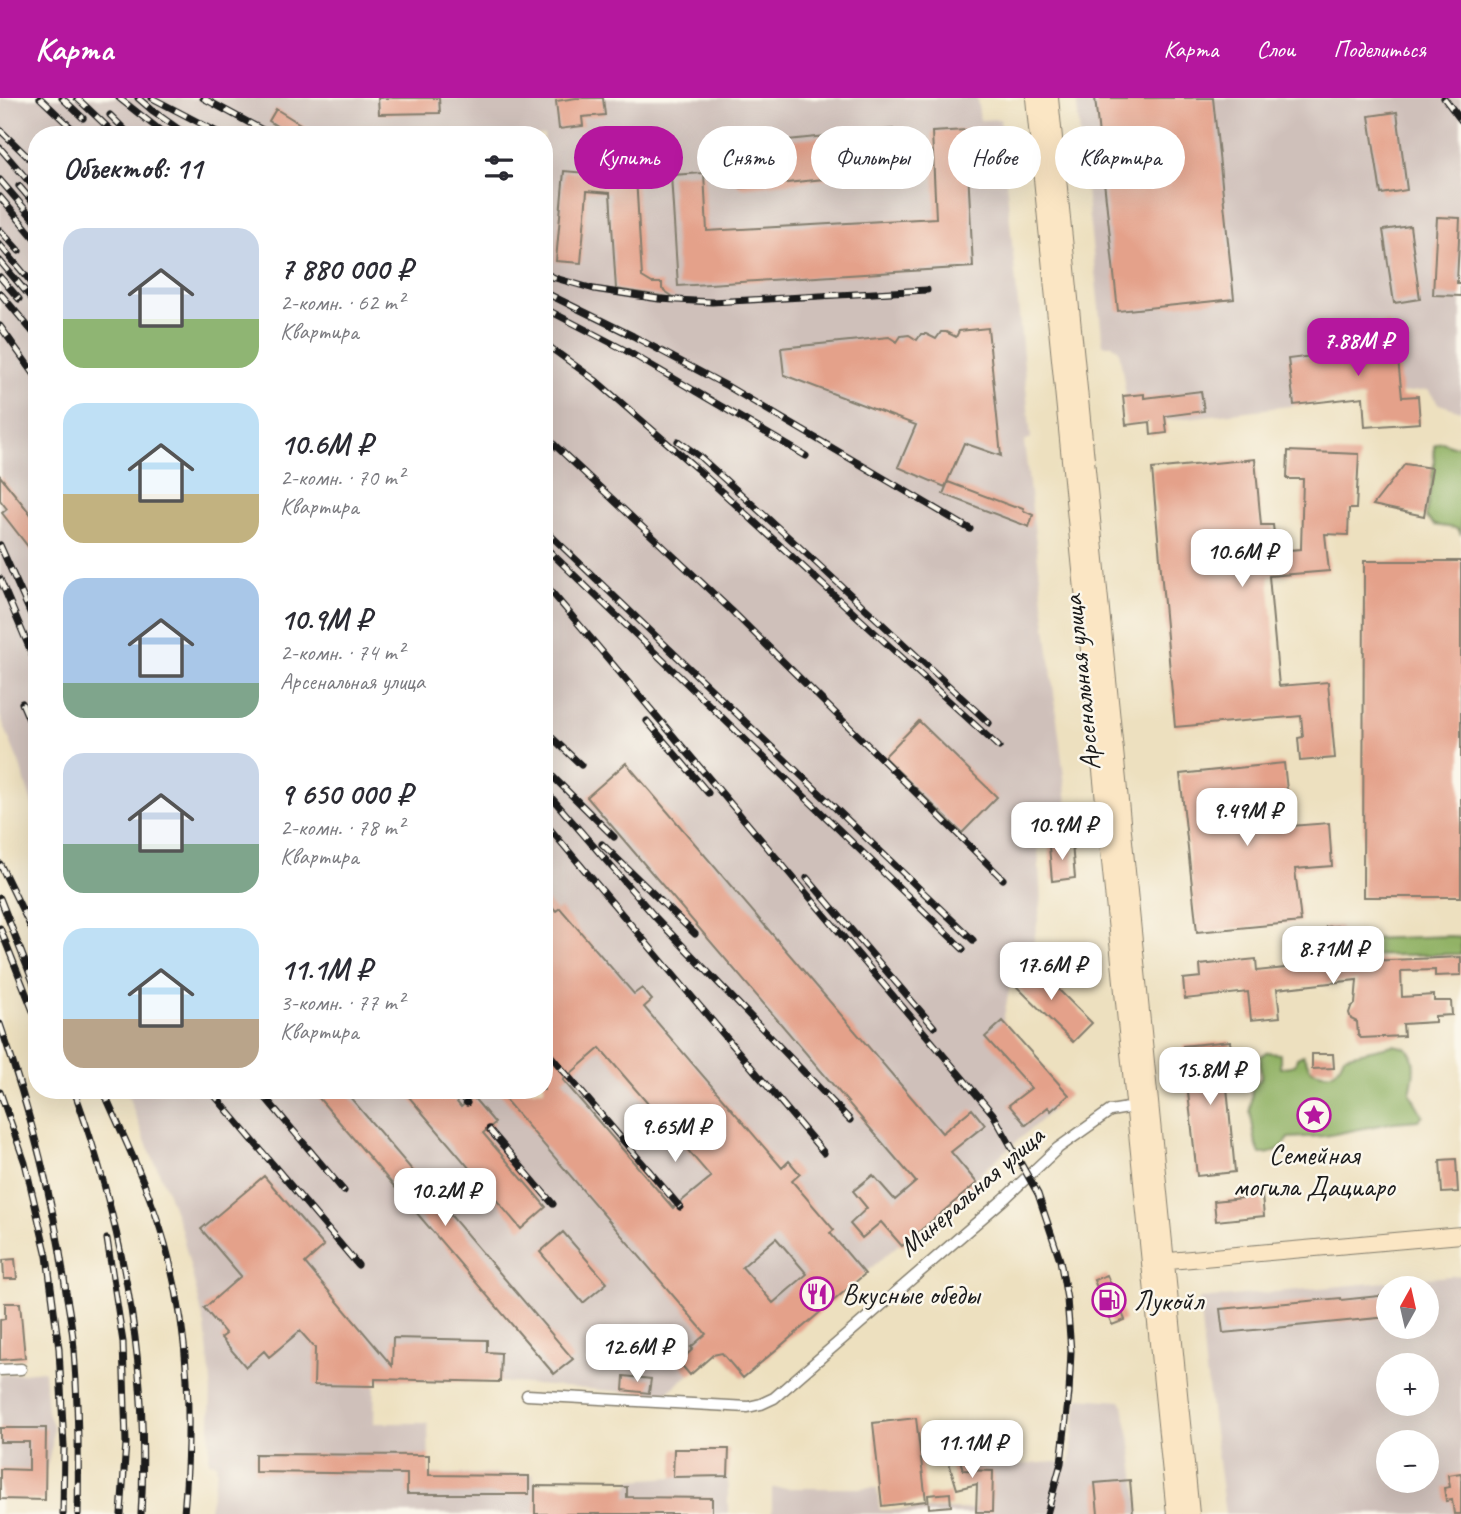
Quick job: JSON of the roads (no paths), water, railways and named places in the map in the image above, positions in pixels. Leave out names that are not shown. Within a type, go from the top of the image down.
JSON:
[{"type":"street","name":"Арсенальная улица","points":[[1034,98],[1142,1105],[1166,1262],[1191,1514]]},
{"type":"street","name":"Арсенальная улица","points":[[1050,98],[1142,1105],[1149,1263],[1175,1514]]},
{"type":"street","name":"Минеральная улица","points":[[527,1395],[748,1406],[774,1398],[1058,1149],[1102,1115],[1142,1105]]},
{"type":"street","points":[[1149,1263],[1461,1235]]},
{"type":"street","points":[[0,1370],[21,1369]]},
{"type":"railway","points":[[40,98],[70,126]]},
{"type":"railway","points":[[62,98],[83,118]]},
{"type":"railway","points":[[77,98],[107,126]]},
{"type":"railway","points":[[119,98],[155,126]]},
{"type":"railway","points":[[138,98],[174,126]]},
{"type":"railway","points":[[152,98],[206,126]]},
{"type":"railway","points":[[203,98],[255,126]]},
{"type":"railway","points":[[1444,98],[1461,120]]},
{"type":"railway","points":[[110,115],[121,126]]},
{"type":"railway","points":[[0,130],[28,157]]},
{"type":"railway","points":[[0,148],[28,181]]},
{"type":"railway","points":[[0,180],[28,213]]},
{"type":"railway","points":[[19,186],[28,196]]},
{"type":"railway","points":[[0,197],[28,230]]},
{"type":"railway","points":[[0,230],[19,251]]},
{"type":"railway","points":[[0,245],[28,278]]},
{"type":"railway","points":[[0,261],[28,294]]},
{"type":"railway","points":[[0,277],[19,299]]},
{"type":"railway","points":[[553,277],[594,289],[659,299],[712,302],[927,290]]},
{"type":"railway","points":[[0,293],[28,326]]},
{"type":"railway","points":[[553,296],[727,386],[970,529]]},
{"type":"railway","points":[[553,313],[625,350],[806,456]]},
{"type":"railway","points":[[0,326],[28,365]]},
{"type":"railway","points":[[553,350],[595,380],[696,468],[999,747]]},
{"type":"railway","points":[[678,441],[699,456],[989,723]]},
{"type":"railway","points":[[553,443],[732,611],[1003,879]]},
{"type":"railway","points":[[553,538],[973,940]]},
{"type":"railway","points":[[0,545],[28,608]]},
{"type":"railway","points":[[553,555],[963,949]]},
{"type":"railway","points":[[0,579],[28,645]]},
{"type":"railway","points":[[553,594],[993,1114],[1038,1194],[1060,1260],[1067,1299],[1071,1351],[1061,1463],[1047,1514]]},
{"type":"railway","points":[[22,703],[28,717]]},
{"type":"railway","points":[[647,721],[708,793]]},
{"type":"railway","points":[[553,739],[581,765]]},
{"type":"railway","points":[[553,777],[614,837]]},
{"type":"railway","points":[[553,799],[656,918],[850,1120]]},
{"type":"railway","points":[[553,833],[824,1153]]},
{"type":"railway","points":[[602,844],[695,934]]},
{"type":"railway","points":[[0,864],[28,922]]},
{"type":"railway","points":[[807,878],[934,1027]]},
{"type":"railway","points":[[0,898],[28,969]]},
{"type":"railway","points":[[0,928],[28,998]]},
{"type":"railway","points":[[0,1024],[40,1156],[61,1258],[72,1328],[75,1370],[78,1514]]},
{"type":"railway","points":[[553,1059],[680,1207]]},
{"type":"railway","points":[[0,1092],[25,1163],[47,1256],[59,1349],[64,1446],[63,1514]]},
{"type":"railway","points":[[77,1099],[106,1193],[129,1299],[141,1406],[141,1514]]},
{"type":"railway","points":[[107,1099],[152,1205],[165,1244],[180,1311],[188,1411],[184,1514]]},
{"type":"railway","points":[[218,1099],[358,1265]]},
{"type":"railway","points":[[267,1099],[344,1191]]},
{"type":"railway","points":[[464,1099],[467,1103]]},
{"type":"railway","points":[[489,1129],[553,1204]]},
{"type":"railway","points":[[107,1239],[123,1342],[126,1443],[121,1514]]},
{"type":"place","name":"Семейная могила Дациаро","points":[[1314,1115]]},
{"type":"place","name":"Вкусные обеды","points":[[817,1294]]},
{"type":"place","name":"Лукойл","points":[[1109,1300]]}]
